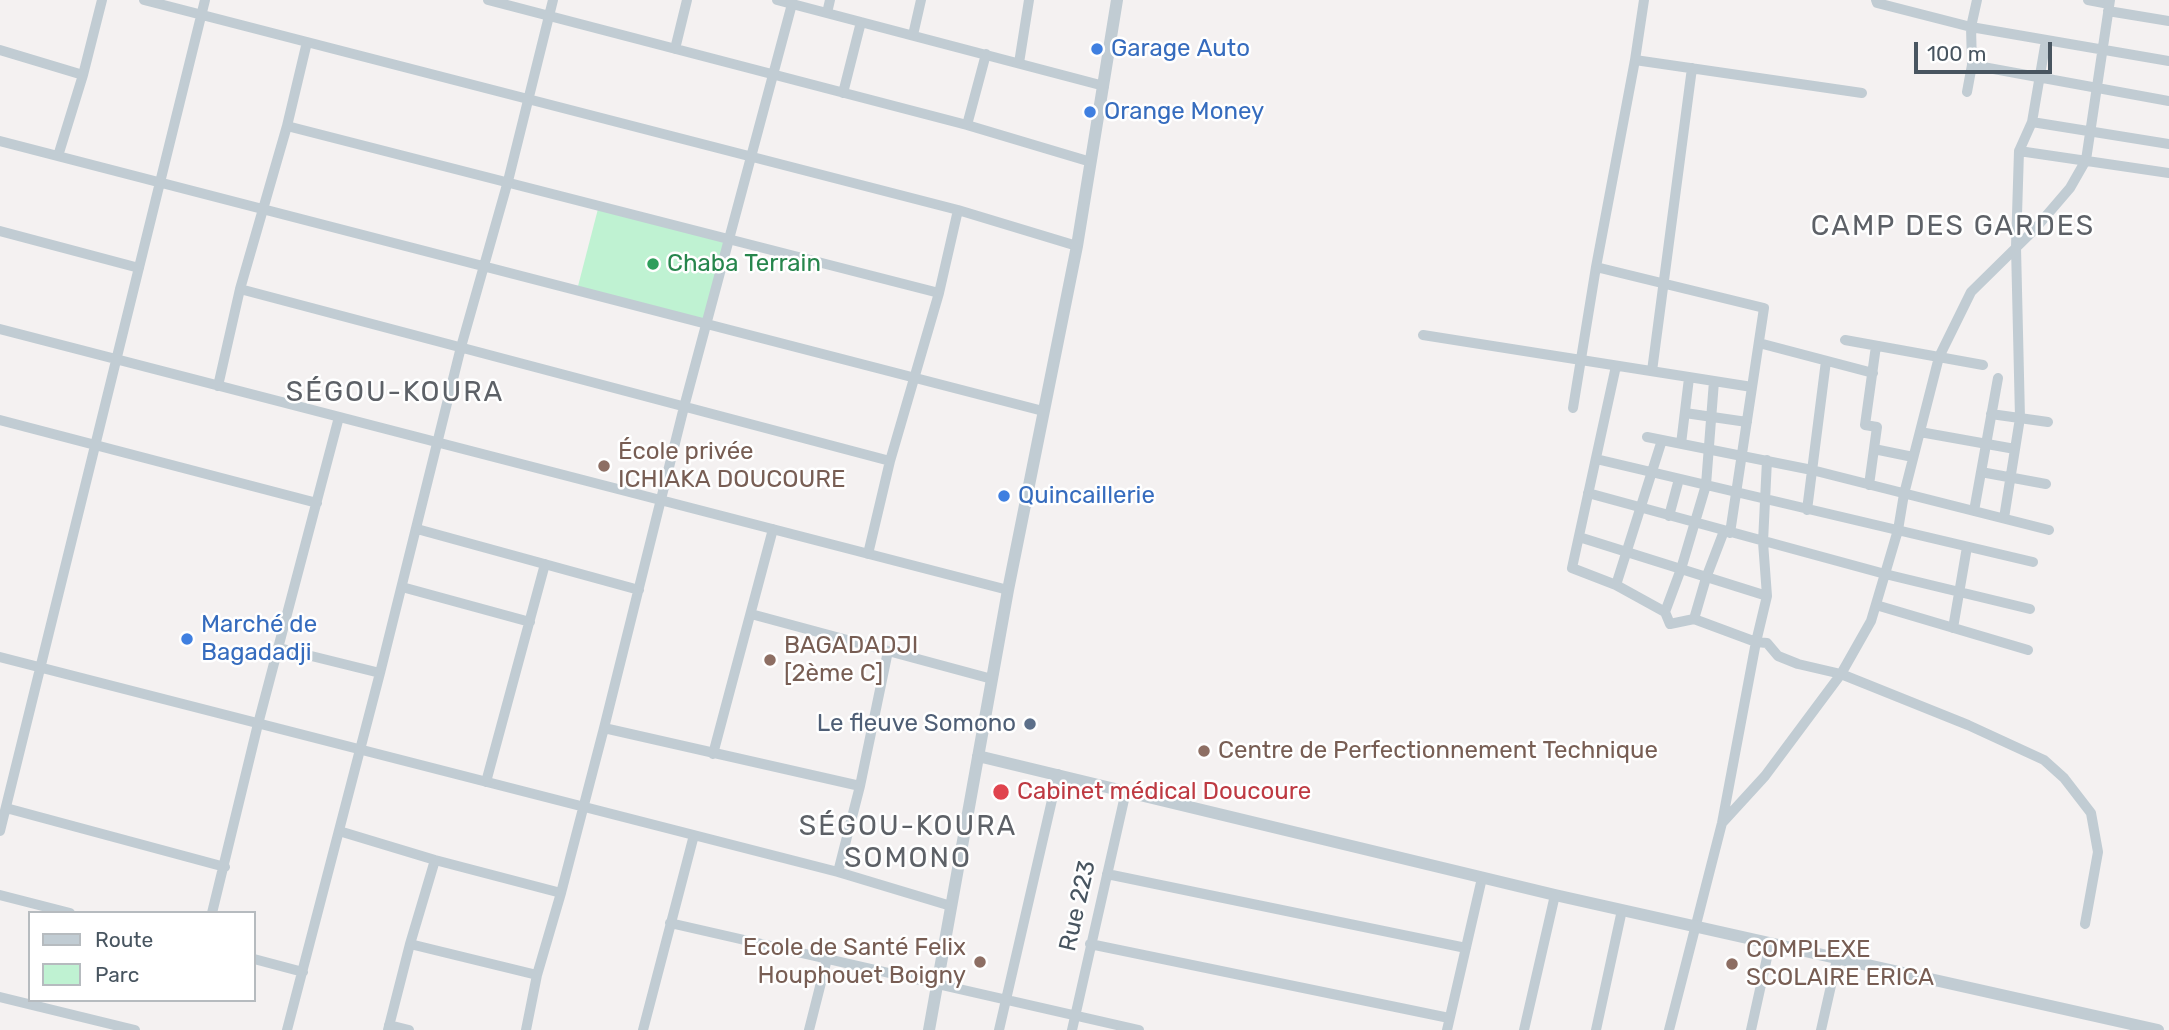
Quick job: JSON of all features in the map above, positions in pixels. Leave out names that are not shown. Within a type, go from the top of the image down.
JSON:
[{"type":"street","points":[[58,156],[102,0]]},
{"type":"street","points":[[144,0],[958,210],[1077,246]]},
{"type":"street","points":[[0,831],[205,0]]},
{"type":"street","points":[[488,0],[967,125],[1091,162]]},
{"type":"street","points":[[287,1030],[439,443],[482,265],[508,181],[553,0]]},
{"type":"street","points":[[675,49],[687,0]]},
{"type":"street","points":[[777,0],[1104,86]]},
{"type":"street","points":[[827,13],[830,0]]},
{"type":"street","points":[[913,35],[921,0]]},
{"type":"street","points":[[1019,63],[1029,0]]},
{"type":"street","points":[[929,1030],[1008,590],[1077,246],[1117,0]]},
{"type":"street","points":[[1573,408],[1644,0]]},
{"type":"street","points":[[1876,0],[1877,3],[1971,27],[2169,61]]},
{"type":"street","points":[[1967,92],[1972,65],[1971,27],[1976,0]]},
{"type":"street","points":[[2088,0],[2169,21]]},
{"type":"street","points":[[526,1030],[537,975],[604,728],[684,407],[792,4]]},
{"type":"street","points":[[1722,823],[1765,776],[1841,674],[1871,621],[1898,530],[1904,494],[1939,357],[1971,292],[2034,230],[2070,188],[2086,160],[2109,5]]},
{"type":"street","points":[[844,93],[861,22]]},
{"type":"street","points":[[2004,518],[2020,418],[2015,247],[2019,151],[2032,122],[2046,40]]},
{"type":"street","points":[[218,386],[240,289],[287,126],[307,42]]},
{"type":"street","points":[[0,50],[83,75]]},
{"type":"street","points":[[967,125],[986,54]]},
{"type":"street","points":[[1635,60],[1862,93]]},
{"type":"street","points":[[1972,65],[2169,101]]},
{"type":"street","points":[[1652,371],[1692,68]]},
{"type":"street","points":[[2032,122],[2169,144]]},
{"type":"street","points":[[287,126],[939,293]]},
{"type":"street","points":[[0,141],[1043,411]]},
{"type":"street","points":[[2019,151],[2169,173]]},
{"type":"street","points":[[868,554],[890,461],[939,293],[958,210]]},
{"type":"street","points":[[0,232],[139,268]]},
{"type":"street","points":[[1596,267],[1764,308],[1727,532],[1706,578],[1694,620]]},
{"type":"street","points":[[240,289],[890,461]]},
{"type":"street","points":[[0,329],[1008,590]]},
{"type":"street","points":[[1423,335],[1752,387]]},
{"type":"street","points":[[1845,340],[1983,365]]},
{"type":"street","points":[[1759,343],[1873,373]]},
{"type":"street","points":[[1869,485],[1877,427],[1865,425],[1876,346]]},
{"type":"street","points":[[1807,510],[1826,361]]},
{"type":"street","points":[[1615,366],[1572,568],[1616,585],[1665,612],[1670,624],[1694,620],[1756,642],[1767,643],[1778,656],[1798,664],[1841,674],[1968,725],[2044,760],[2064,778],[2091,813],[2098,852],[2085,924]]},
{"type":"street","points":[[1681,444],[1689,377]]},
{"type":"street","points":[[1974,511],[1998,378]]},
{"type":"street","points":[[1665,612],[1706,485],[1714,381]]},
{"type":"street","points":[[1685,413],[1747,422]]},
{"type":"street","points":[[1991,414],[2048,422]]},
{"type":"street","points":[[213,911],[258,724],[339,417]]},
{"type":"street","points":[[0,420],[317,503]]},
{"type":"street","points":[[1920,432],[2015,449]]},
{"type":"street","points":[[1647,437],[1812,470],[2049,530]]},
{"type":"street","points":[[1616,585],[1661,440]]},
{"type":"street","points":[[1874,449],[1913,457]]},
{"type":"street","points":[[1595,459],[2033,562]]},
{"type":"street","points":[[1669,1030],[1722,823],[1767,596],[1763,542],[1767,460]]},
{"type":"street","points":[[1981,472],[2046,484]]},
{"type":"street","points":[[1670,516],[1679,479]]},
{"type":"street","points":[[1588,493],[1885,575],[2030,609]]},
{"type":"street","points":[[417,529],[639,590]]},
{"type":"street","points":[[713,754],[773,529]]},
{"type":"street","points":[[1579,537],[1767,596]]},
{"type":"street","points":[[1953,628],[1967,547]]},
{"type":"street","points":[[486,782],[545,564]]},
{"type":"street","points":[[402,587],[530,622]]},
{"type":"street","points":[[1876,606],[2028,650]]},
{"type":"street","points":[[751,614],[992,679]]},
{"type":"street","points":[[279,648],[380,673]]},
{"type":"street","points":[[838,872],[860,786],[888,651]]},
{"type":"street","points":[[0,657],[838,872],[951,906]]},
{"type":"street","points":[[604,728],[860,786]]},
{"type":"street","points":[[978,757],[1622,911],[2158,1030]]},
{"type":"street","points":[[999,1030],[1058,774]]},
{"type":"street","name":"Rue 223","points":[[1072,1030],[1126,791]]},
{"type":"street","points":[[6,808],[225,867]]},
{"type":"street","points":[[339,831],[435,860],[561,893]]},
{"type":"street","points":[[643,1030],[694,835]]},
{"type":"street","points":[[409,1030],[388,1027],[435,860]]},
{"type":"street","points":[[1107,874],[1466,948]]},
{"type":"street","points":[[1447,1030],[1482,878]]},
{"type":"street","points":[[0,895],[62,911]]},
{"type":"street","points":[[1524,1030],[1555,895]]},
{"type":"street","points":[[1596,1030],[1622,911]]},
{"type":"street","points":[[670,923],[1139,1030]]},
{"type":"street","points":[[410,944],[537,975]]},
{"type":"street","points":[[1090,944],[1449,1018]]},
{"type":"street","points":[[1751,1030],[1770,944]]},
{"type":"street","points":[[809,1030],[827,959]]},
{"type":"street","points":[[1821,1030],[1837,959]]},
{"type":"street","points":[[256,960],[303,972]]},
{"type":"street","points":[[0,997],[135,1030]]},
{"type":"green space","name":"Chaba Terrain","points":[[599,205],[728,238],[706,323],[577,290]]},
{"type":"place","name":"Garage Auto","points":[[1097,49]]},
{"type":"place","name":"Orange Money","points":[[1090,112]]},
{"type":"place","name":"Chaba Terrain","points":[[653,264]]},
{"type":"place","name":"École privée ICHIAKA DOUCOURE","points":[[604,466]]},
{"type":"place","name":"Quincaillerie","points":[[1004,496]]},
{"type":"place","name":"Marché de Bagadadji","points":[[187,639]]},
{"type":"place","name":"BAGADADJI [2ème C]","points":[[770,660]]},
{"type":"place","name":"Le fleuve Somono","points":[[1030,724]]},
{"type":"place","name":"Centre de Perfectionnement Technique","points":[[1204,751]]},
{"type":"place","name":"Cabinet médical Doucoure","points":[[1001,792]]},
{"type":"place","name":"Ecole de Santé Felix Houphouet Boigny","points":[[980,962]]},
{"type":"place","name":"COMPLEXE SCOLAIRE ERICA","points":[[1732,964]]},
{"type":"district","name":"CAMP DES GARDES","points":[[1953,227]]},
{"type":"district","name":"SÉGOU-KOURA","points":[[395,393]]},
{"type":"district","name":"SÉGOU-KOURA SOMONO","points":[[908,843]]}]
